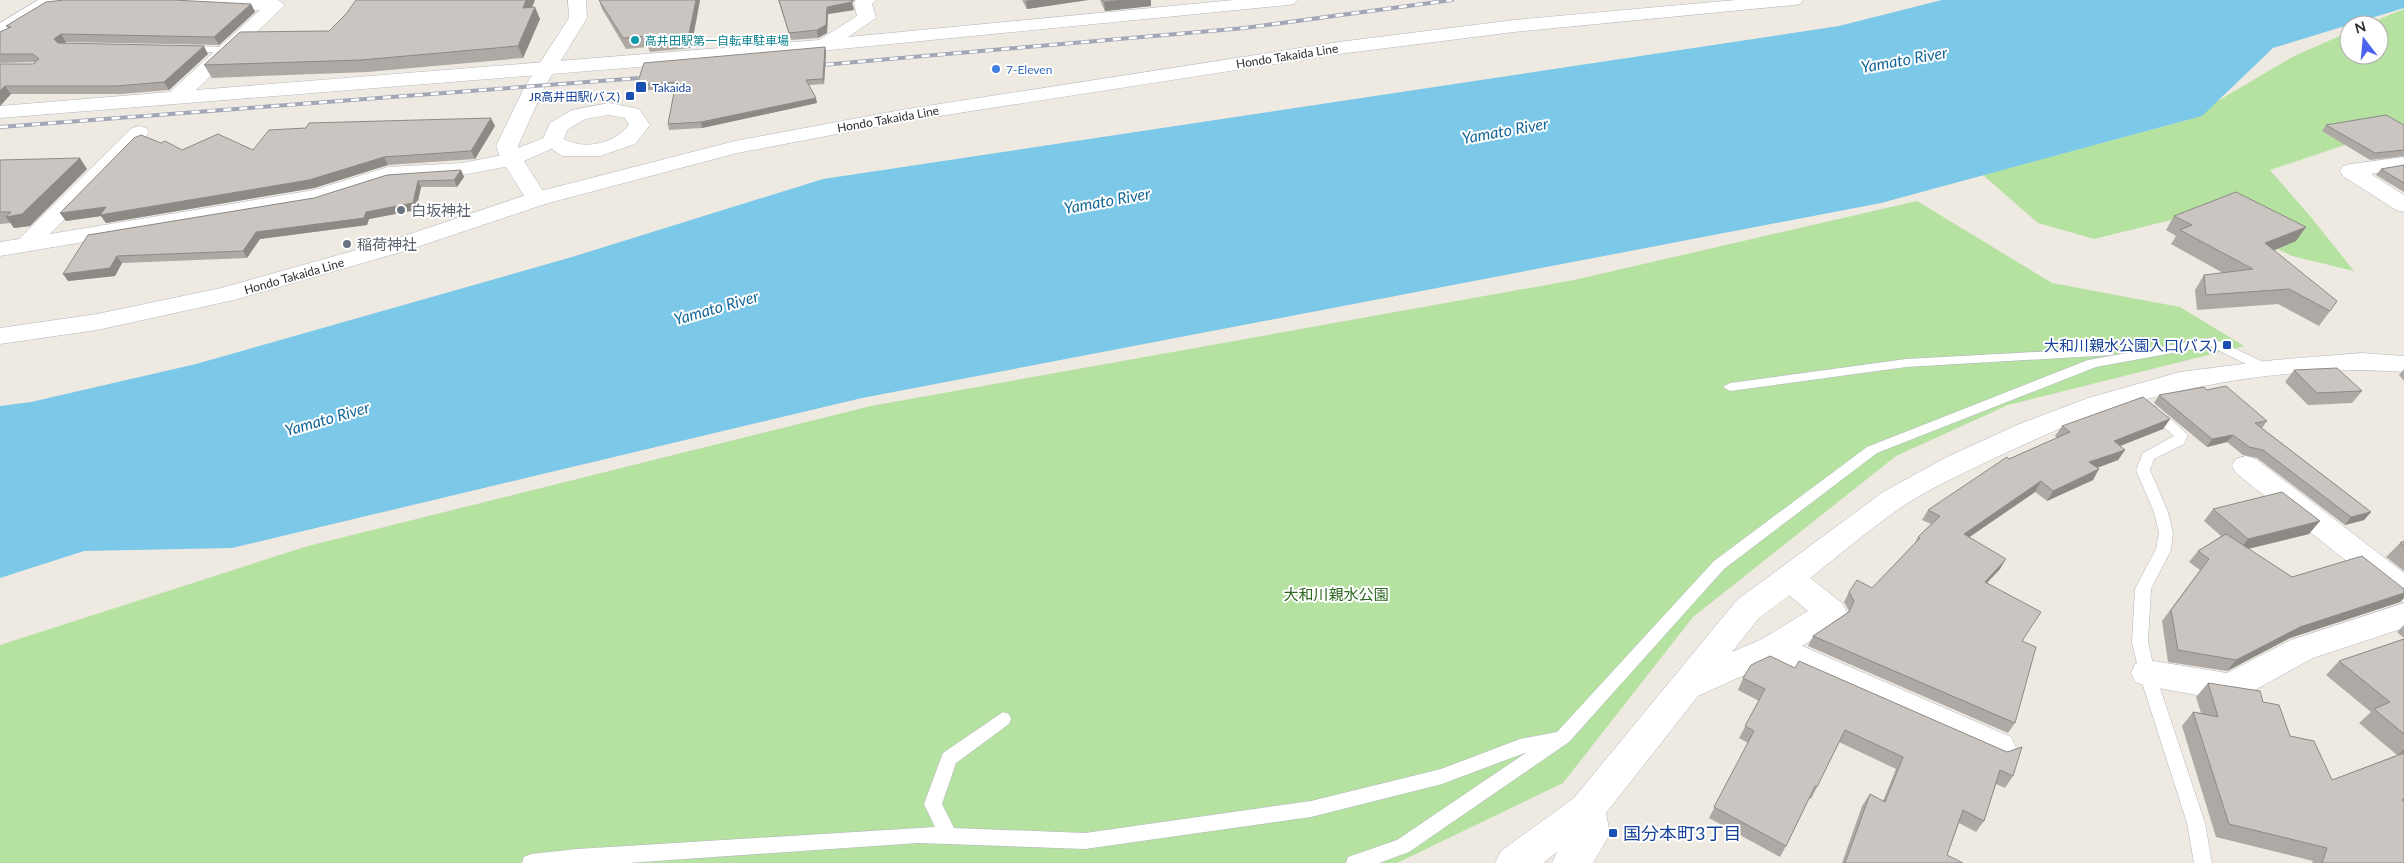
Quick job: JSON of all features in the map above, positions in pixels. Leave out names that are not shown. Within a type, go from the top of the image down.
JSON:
[{"type":"street","points":[[0,31],[46,3],[84,0]]},
{"type":"street","points":[[153,0],[278,3]]},
{"type":"street","points":[[537,199],[512,159],[507,146],[545,68],[578,18],[577,0]]},
{"type":"street","points":[[823,45],[867,18],[863,3],[867,0]]},
{"type":"street","points":[[0,112],[823,45],[1288,0]]},
{"type":"street","name":"Hondo Takaida Line","points":[[0,336],[97,322],[225,295],[400,245],[537,199],[735,147],[902,116],[1339,48],[1709,4],[1794,0]]},
{"type":"street","points":[[177,97],[278,3]]},
{"type":"street","points":[[27,244],[139,132]]},
{"type":"street","points":[[0,249],[317,196],[388,174],[462,169],[512,159],[553,141]]},
{"type":"street","points":[[2404,163],[2351,171],[2404,206]]},
{"type":"street","points":[[1514,863],[1587,810],[1748,609],[1893,499],[1957,464],[2027,432],[2098,404],[2180,381],[2267,369],[2362,361],[2404,364]]},
{"type":"street","points":[[2246,466],[2404,590]]},
{"type":"street","points":[[1686,687],[1773,648],[1831,612],[1789,578]]},
{"type":"street","points":[[2147,673],[2230,687],[2302,649],[2404,615]]},
{"type":"street","points":[[1773,648],[1999,747]]},
{"type":"street","points":[[1571,863],[1592,834],[1587,810]]},
{"type":"lane","points":[[179,49],[226,50]]},
{"type":"lane","points":[[1356,863],[1403,846],[1564,737],[1719,565],[1872,450],[2093,363],[2212,342],[2267,369]]},
{"type":"lane","points":[[1730,387],[1906,363],[2168,349]]},
{"type":"lane","points":[[2134,394],[2180,435],[2179,441],[2148,456],[2143,470],[2161,512],[2166,533],[2163,550],[2152,568],[2144,589],[2140,642],[2147,673],[2196,823],[2203,863]]},
{"type":"lane","points":[[949,837],[933,804],[949,758],[1003,719]]},
{"type":"lane","points":[[531,863],[577,858],[918,836],[1085,841],[1311,809],[1442,776],[1520,746],[1564,737]]},
{"type":"green space","points":[[2404,9],[2404,125],[2270,170],[2354,271],[2292,256],[2203,212],[2094,239],[2038,223],[1983,175],[2184,121],[2294,56],[2339,36],[2339,65],[2389,65],[2389,15]]},
{"type":"green space","name":"大和川親水公園","points":[[1917,201],[2052,283],[2180,307],[2244,346],[2008,405],[1896,456],[1693,617],[1563,783],[1397,863],[0,863],[0,645],[308,546],[871,406],[1574,280]]},
{"type":"water","name":"Yamato River","points":[[1942,0],[2404,0],[2404,8],[2381,15],[2339,15],[2339,28],[2273,48],[2202,116],[1881,203],[862,398],[232,548],[84,551],[0,578],[0,406],[31,402],[196,364],[572,257],[823,179],[1839,26]]},
{"type":"building","points":[[64,0],[173,0],[251,4],[214,37],[61,34],[54,39],[58,43],[204,46],[164,82],[116,86],[5,86],[0,91],[0,64],[33,64],[39,59],[33,54],[0,54],[0,32],[11,27],[6,26],[46,2]]},
{"type":"building","points":[[356,0],[526,0],[523,8],[535,7],[518,46],[361,60],[204,65],[240,32],[329,31],[346,14]]},
{"type":"building","points":[[599,0],[696,0],[688,38],[647,41],[648,36],[623,38]]},
{"type":"building","points":[[779,0],[852,0],[852,2],[827,7],[826,25],[817,30],[789,33]]},
{"type":"building","points":[[1103,0],[1126,0],[1104,2]]},
{"type":"building","points":[[825,47],[823,79],[806,80],[816,98],[701,122],[668,124],[676,82],[637,85],[644,63]]},
{"type":"building","points":[[2386,115],[2404,125],[2404,150],[2375,153],[2326,125]]},
{"type":"building","points":[[491,118],[471,151],[384,157],[309,180],[100,215],[106,207],[60,213],[134,138],[141,135],[161,143],[165,141],[182,150],[218,134],[253,150],[269,130],[306,128],[309,123]]},
{"type":"building","points":[[80,158],[22,214],[6,217],[11,212],[0,212],[0,160]]},
{"type":"building","points":[[2404,165],[2404,183],[2381,169]]},
{"type":"building","points":[[461,170],[454,180],[418,181],[413,203],[366,212],[364,218],[256,232],[243,251],[117,256],[110,268],[63,274],[88,235],[314,198],[387,175]]},
{"type":"building","points":[[2236,192],[2306,227],[2265,243],[2337,301],[2330,311],[2289,289],[2206,295],[2204,275],[2253,269],[2180,230],[2192,225],[2174,216]]},
{"type":"building","points":[[2337,368],[2362,391],[2317,393],[2294,370]]},
{"type":"building","points":[[2226,386],[2267,421],[2255,423],[2371,512],[2351,517],[2263,450],[2249,447],[2233,435],[2212,439],[2159,395],[2204,387],[2207,390]]},
{"type":"building","points":[[2143,397],[2170,419],[2114,441],[2125,450],[2089,462],[2099,469],[2053,491],[2041,481],[1964,534],[2006,559],[1985,582],[2041,612],[2022,641],[2036,647],[2015,723],[1813,636],[1849,612],[1854,601],[1849,592],[1857,580],[1872,588],[1920,538],[1918,537],[1940,516],[1928,510],[2007,457],[2009,459],[2070,432],[2062,426]]},
{"type":"building","points":[[2282,492],[2320,521],[2248,539],[2213,509]]},
{"type":"building","points":[[2226,534],[2292,577],[2362,556],[2404,589],[2404,593],[2300,627],[2236,660],[2178,650],[2171,610],[2209,559],[2198,551]]},
{"type":"building","points":[[2404,639],[2404,734],[2374,709],[2390,702],[2339,661]]},
{"type":"building","points":[[1770,656],[1795,668],[1799,661],[2007,752],[2022,747],[2013,776],[2000,770],[1984,821],[1963,810],[1947,855],[1963,863],[1845,863],[1870,794],[1885,802],[1903,757],[1845,730],[1786,846],[1714,807],[1754,731],[1745,726],[1765,689],[1743,678],[1751,665]]},
{"type":"building","points":[[2208,683],[2260,691],[2263,702],[2279,705],[2290,736],[2314,741],[2332,780],[2404,753],[2404,799],[2402,800],[2404,802],[2404,863],[2322,863],[2327,848],[2229,824],[2193,712],[2218,717]]},
{"type":"railway","points":[[810,66],[1245,28],[1452,0]]},
{"type":"railway","points":[[0,127],[653,77]]},
{"type":"place","name":"高井田駅第一自転車駐車場","points":[[635,40]]},
{"type":"place","name":"7-Eleven","points":[[996,69]]},
{"type":"place","name":"Takaida","points":[[641,87]]},
{"type":"place","name":"JR高井田駅(バス)","points":[[630,96]]},
{"type":"place","name":"白坂神社","points":[[401,210]]},
{"type":"place","name":"稲荷神社","points":[[347,244]]},
{"type":"place","name":"大和川親水公園入口(バス)","points":[[2227,345]]},
{"type":"place","name":"国分本町3丁目","points":[[1613,833]]}]
